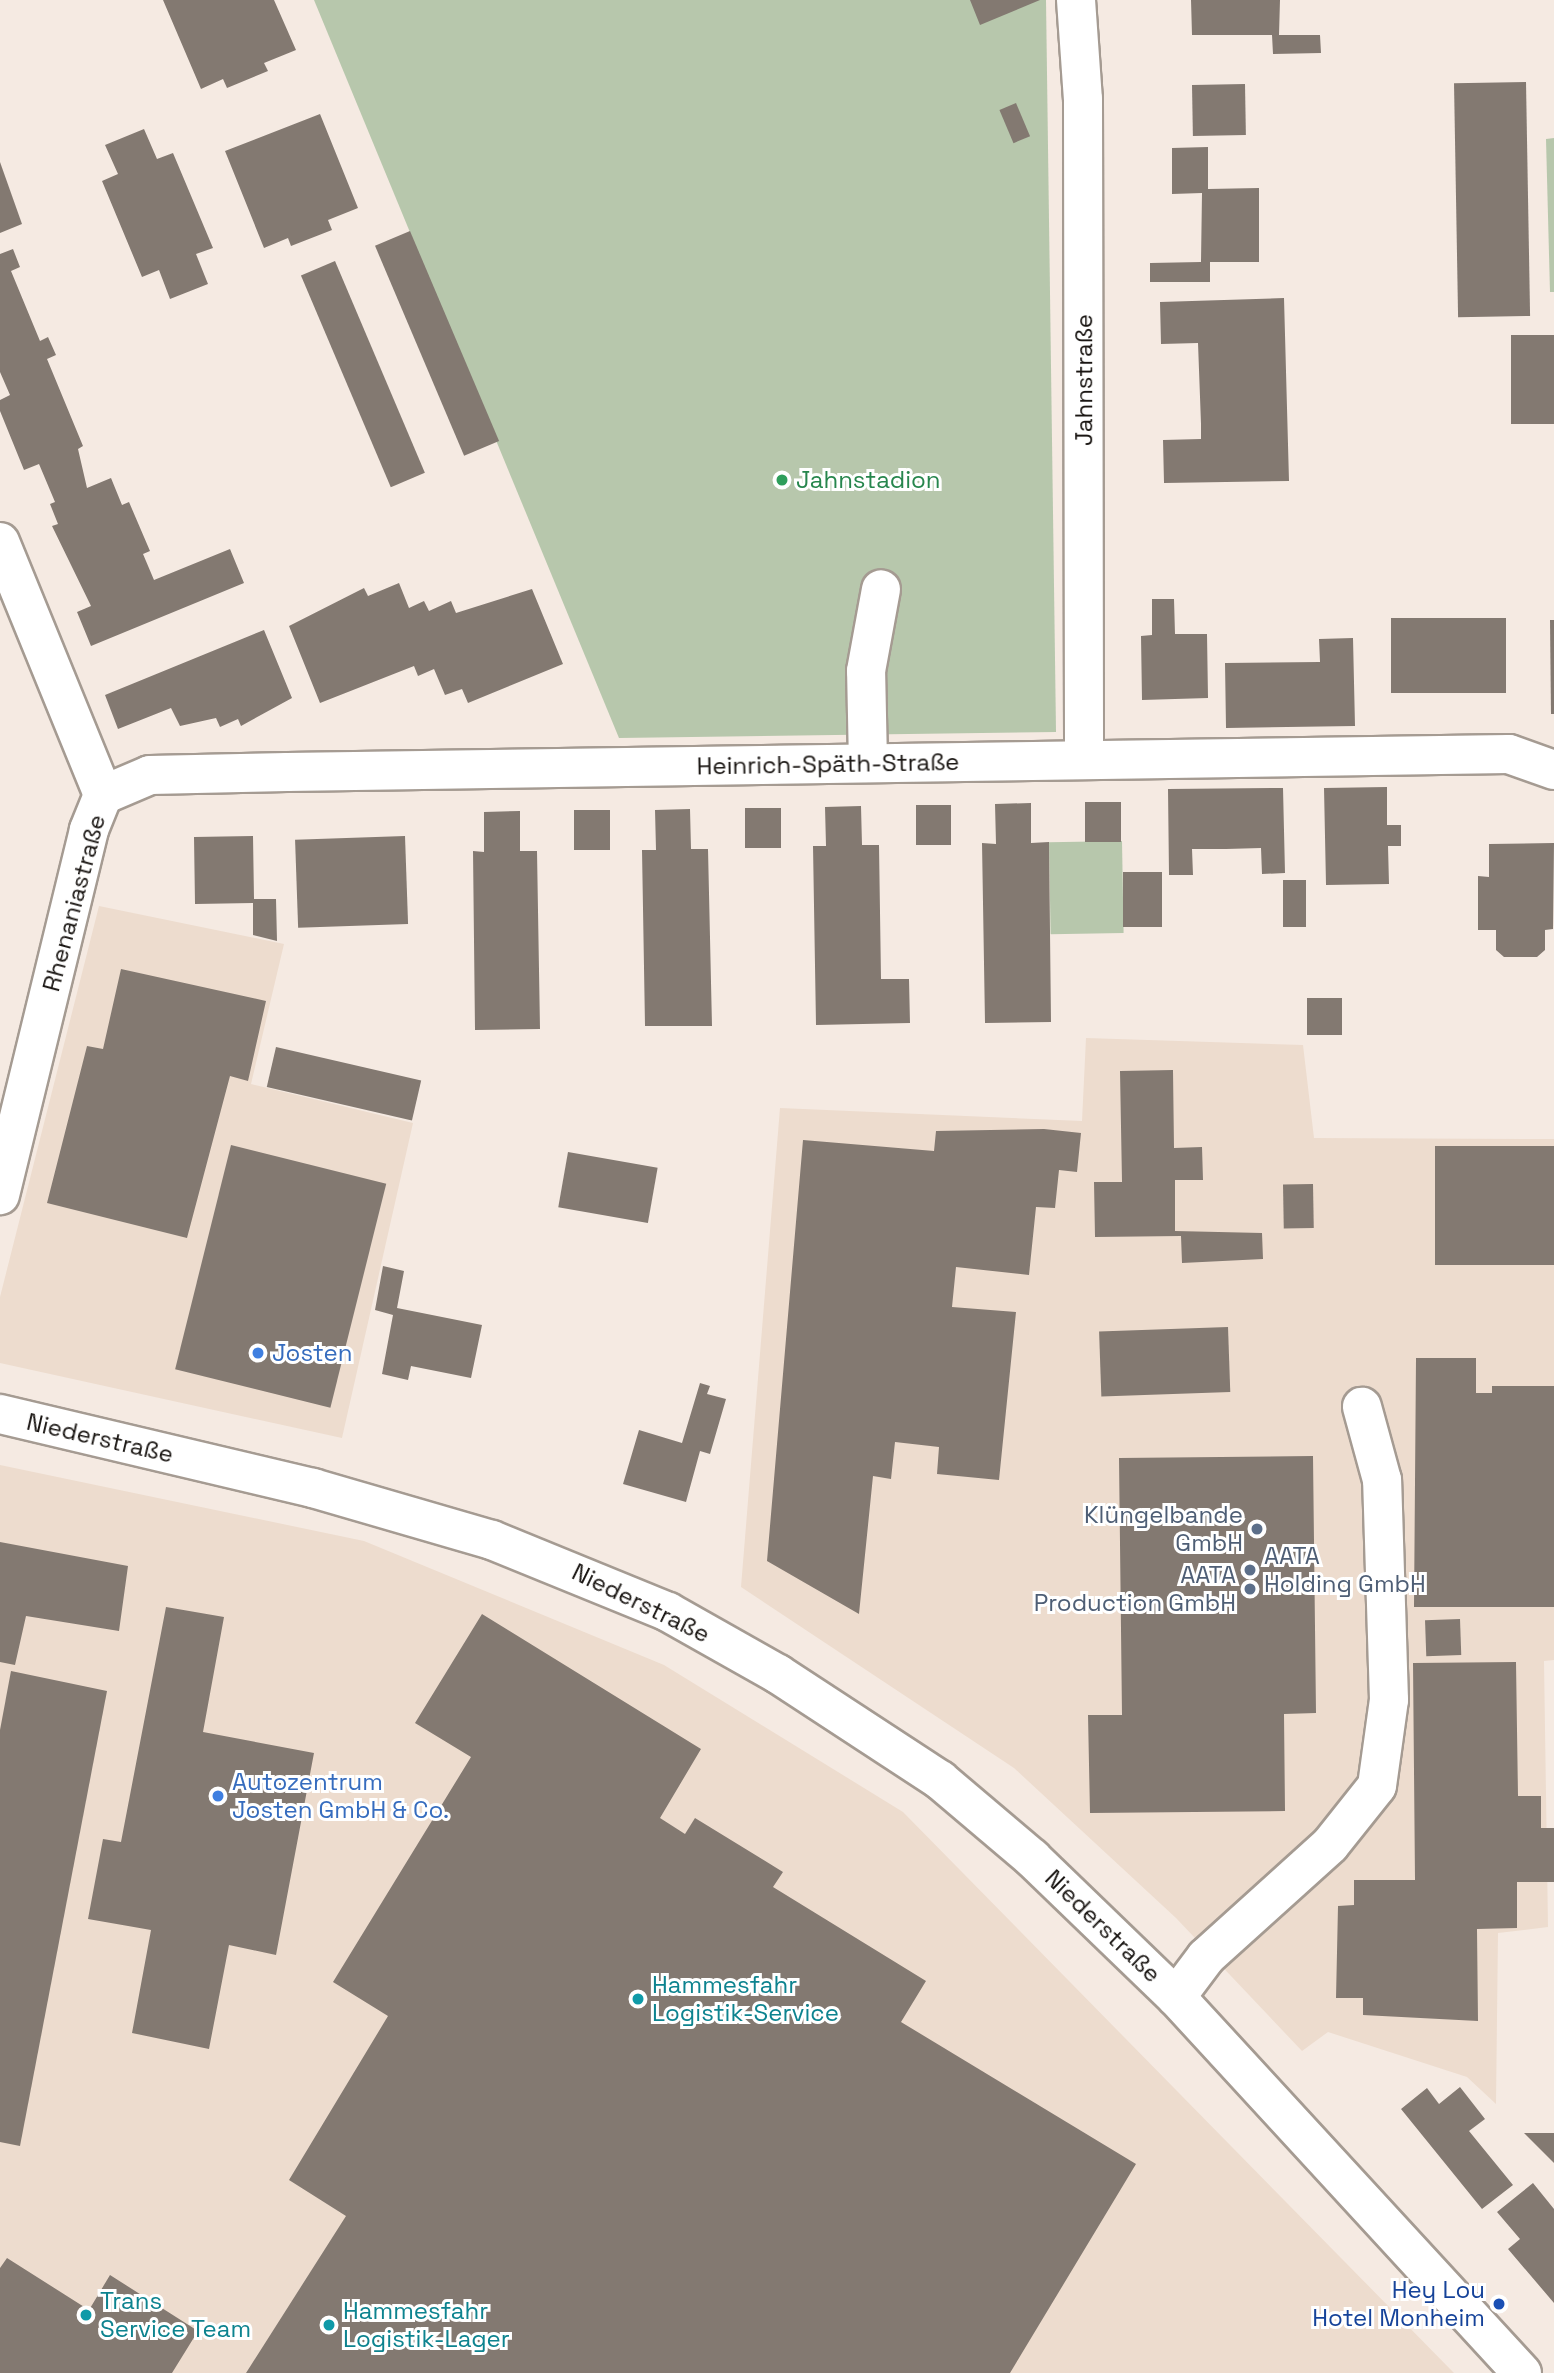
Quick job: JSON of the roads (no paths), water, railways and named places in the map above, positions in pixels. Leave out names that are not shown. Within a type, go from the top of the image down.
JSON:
[{"type":"street","name":"Jahnstraße","points":[[1076,0],[1083,99],[1084,760]]},
{"type":"street","name":"Rhenaniastraße","points":[[0,542],[103,795],[89,830],[0,1195]]},
{"type":"street","points":[[868,764],[866,671],[881,589]]},
{"type":"street","name":"Heinrich-Späth-Straße","points":[[103,795],[150,775],[1508,754],[1554,770]]},
{"type":"street","name":"Niederstraße","points":[[1177,1997],[1206,1957],[1330,1845],[1377,1786],[1389,1700],[1382,1480],[1362,1407]]},
{"type":"street","name":"Niederstraße","points":[[0,1414],[405,1513],[573,1569],[668,1612],[940,1780],[1032,1857],[1177,1997],[1522,2373]]},
{"type":"place","name":"Jahnstadion","points":[[782,480]]},
{"type":"place","name":"Josten","points":[[258,1353]]},
{"type":"place","name":"Klüngelbande GmbH","points":[[1257,1529]]},
{"type":"place","name":"AATA Holding GmbH","points":[[1250,1570]]},
{"type":"place","name":"AATA Production GmbH","points":[[1250,1589]]},
{"type":"place","name":"Autozentrum Josten GmbH & Co.","points":[[218,1796]]},
{"type":"place","name":"Hammesfahr Logistik-Service","points":[[638,1999]]},
{"type":"place","name":"Hey Lou Hotel Monheim","points":[[1499,2304]]},
{"type":"place","name":"Trans Service Team","points":[[86,2315]]},
{"type":"place","name":"Hammesfahr Logistik-Lager","points":[[329,2325]]}]
